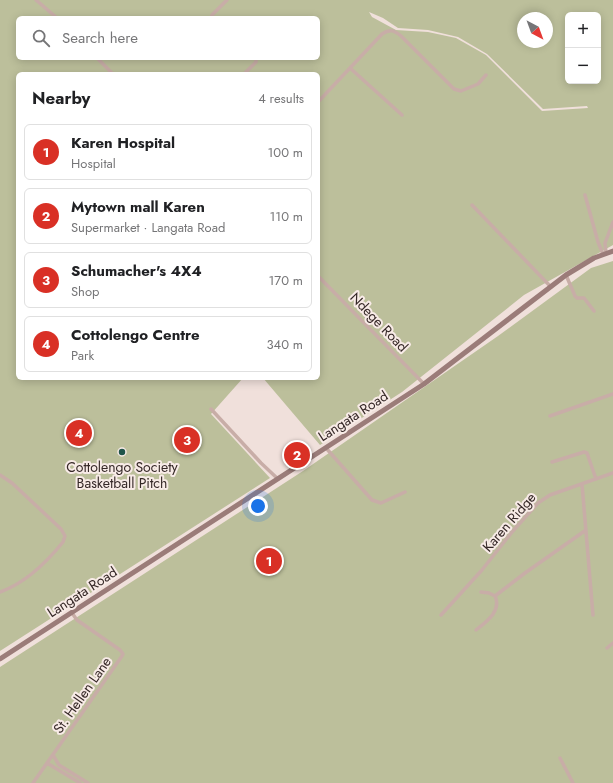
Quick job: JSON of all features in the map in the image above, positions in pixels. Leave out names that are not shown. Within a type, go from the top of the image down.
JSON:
[{"type":"main road","name":"Langata Road","points":[[0,659],[424,384],[566,275],[589,261],[613,251]]},
{"type":"street","points":[[36,0],[55,16]]},
{"type":"street","points":[[212,16],[226,0]]},
{"type":"street","points":[[320,100],[382,34],[391,30],[401,36],[454,89],[461,91],[478,84],[486,75]]},
{"type":"street","points":[[99,60],[111,72]]},
{"type":"street","points":[[246,72],[256,62],[256,60]]},
{"type":"street","points":[[350,68],[402,115]]},
{"type":"street","points":[[585,195],[600,248],[604,254]]},
{"type":"street","points":[[472,205],[551,287]]},
{"type":"street","points":[[604,254],[605,243],[613,222]]},
{"type":"street","points":[[566,275],[575,296],[578,298],[584,298],[594,311]]},
{"type":"street","name":"Ndege Road","points":[[320,278],[424,384]]},
{"type":"street","points":[[550,416],[613,394]]},
{"type":"street","points":[[212,409],[261,463],[278,479]]},
{"type":"street","points":[[326,448],[372,500],[381,503],[405,492]]},
{"type":"street","points":[[552,462],[584,452],[587,453],[596,479]]},
{"type":"street","name":"Karen Ridge","points":[[441,615],[482,570],[512,532],[543,499],[550,495],[613,473]]},
{"type":"street","points":[[0,475],[12,483],[61,529],[65,536],[63,542],[35,572],[14,586],[0,592]]},
{"type":"street","points":[[582,484],[593,615]]},
{"type":"street","points":[[495,596],[586,530]]},
{"type":"street","points":[[481,592],[489,593],[495,596]]},
{"type":"street","points":[[476,630],[488,620],[494,611],[496,603],[495,596]]},
{"type":"street","name":"St. Hellen Lane","points":[[33,783],[122,658],[123,654],[120,650],[77,620],[72,613]]},
{"type":"street","points":[[607,648],[613,643]]},
{"type":"street","points":[[53,755],[62,767],[88,783]]},
{"type":"street","points":[[560,758],[573,783]]},
{"type":"street","points":[[47,763],[80,783]]},
{"type":"green space","points":[[0,0],[613,0],[613,245],[524,295],[402,392],[320,445],[265,380],[320,380],[320,72],[16,72],[16,380],[241,380],[211,414],[270,478],[0,651]],"holes":[[[369,12],[383,18],[398,28],[428,30],[458,37],[487,54],[543,109],[587,106],[588,108],[542,111],[486,55],[456,38],[428,32],[396,30],[372,17]]]},
{"type":"green space","points":[[613,261],[613,783],[0,783],[0,667],[303,471],[498,336],[591,268]]},
{"type":"place","name":"Cottolengo Centre","points":[[79,433]]},
{"type":"place","name":"Schumacher's 4X4","points":[[187,440]]},
{"type":"place","name":"Cottolengo Society Basketball Pitch","points":[[122,452]]},
{"type":"place","name":"Mytown mall Karen","points":[[297,455]]},
{"type":"place","name":"Karen Hospital","points":[[269,561]]}]
